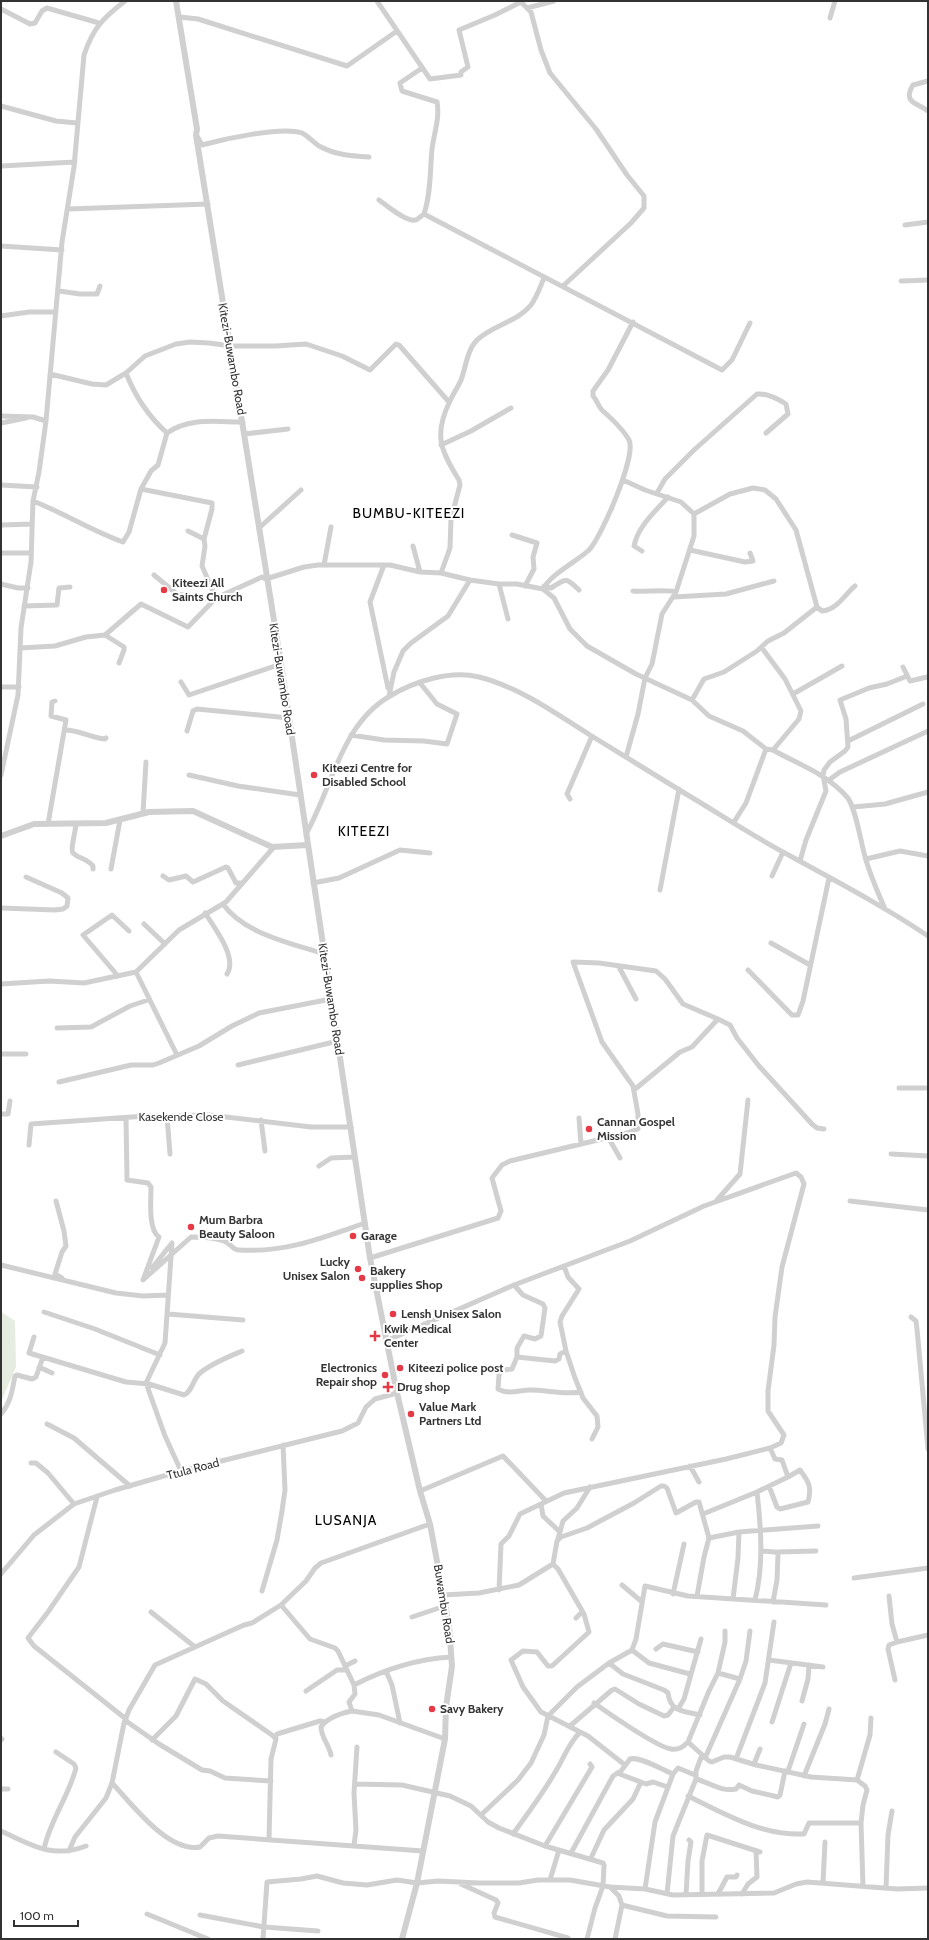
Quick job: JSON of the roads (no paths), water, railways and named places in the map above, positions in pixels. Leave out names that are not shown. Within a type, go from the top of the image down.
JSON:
[{"type":"street","points":[[1,775],[19,687],[20,628],[28,588],[33,501],[46,420],[62,250],[75,162],[77,123],[84,55],[88,42],[99,23],[125,1]]},
{"type":"street","name":"Kitezi-Buwambo Road","points":[[176,1],[180,17],[197,129],[196,135],[243,422],[266,579],[281,664],[370,1258],[386,1341]]},
{"type":"street","points":[[377,1],[430,80],[461,75],[461,72],[468,68],[460,30],[495,15],[521,1],[531,12],[541,50],[550,73],[596,129],[627,175],[644,196],[645,200],[644,208],[631,224],[563,286]]},
{"type":"street","points":[[526,8],[554,1]]},
{"type":"street","points":[[830,18],[835,1]]},
{"type":"street","points":[[1,9],[30,24],[35,23],[42,11],[47,8],[99,23]]},
{"type":"street","points":[[180,17],[198,19],[347,66],[397,31]]},
{"type":"street","points":[[379,200],[402,216],[410,219],[417,219],[424,214],[432,167],[432,146],[436,135],[438,107],[437,102],[402,91],[400,83],[422,68]]},
{"type":"street","points":[[928,81],[913,85],[909,96],[914,104],[928,111]]},
{"type":"street","points":[[1,106],[56,121],[77,123]]},
{"type":"street","points":[[196,135],[202,145],[232,137],[282,132],[301,133],[333,153],[369,157]]},
{"type":"street","points":[[1,166],[75,162]]},
{"type":"street","points":[[68,209],[208,204]]},
{"type":"street","points":[[424,214],[544,278],[563,286],[633,322],[722,370],[732,360],[750,322]]},
{"type":"street","points":[[905,225],[928,222]]},
{"type":"street","points":[[1,246],[62,250]]},
{"type":"street","points":[[441,573],[452,542],[452,519],[460,485],[459,480],[445,457],[441,445],[441,424],[449,402],[460,382],[468,356],[475,343],[484,335],[518,316],[527,309],[535,299],[544,278]]},
{"type":"street","points":[[901,281],[928,280]]},
{"type":"street","points":[[59,291],[90,295],[97,294],[100,286]]},
{"type":"street","points":[[1,316],[28,312],[56,312]]},
{"type":"street","points":[[543,588],[592,546],[616,500],[623,480],[629,450],[629,441],[612,419],[601,410],[599,402],[593,396],[593,391],[605,375],[633,322]]},
{"type":"street","points":[[50,374],[92,384],[106,385],[126,373],[145,356],[176,344],[190,342],[231,346],[306,344],[342,356],[370,370],[393,346],[397,344],[449,402]]},
{"type":"street","points":[[126,373],[145,409],[155,422],[167,433]]},
{"type":"street","points":[[657,494],[665,479],[694,450],[757,394],[762,393],[778,399],[786,404],[788,414],[766,433]]},
{"type":"street","points":[[441,445],[471,431],[511,408]]},
{"type":"street","points":[[1,416],[33,417],[46,420]]},
{"type":"street","points":[[1,423],[33,417]]},
{"type":"street","points":[[33,501],[51,508],[95,531],[124,542],[129,532],[141,489],[151,471],[158,464],[167,433],[180,424],[190,422],[243,422]]},
{"type":"street","points":[[244,434],[288,429]]},
{"type":"street","points":[[623,480],[685,505],[694,514],[694,536],[675,594],[662,614],[651,670],[645,678],[638,714],[626,757]]},
{"type":"street","points":[[1,485],[36,487]]},
{"type":"street","points":[[694,514],[730,494],[753,488],[765,490],[776,499],[796,530],[817,607],[822,611],[827,610],[842,601],[855,586]]},
{"type":"street","points":[[141,489],[212,503],[212,509],[204,539],[206,546],[202,566],[216,599]]},
{"type":"street","points":[[259,528],[301,490]]},
{"type":"street","points":[[642,551],[634,546],[636,536],[640,529],[668,497]]},
{"type":"street","points":[[1,525],[32,524]]},
{"type":"street","points":[[324,565],[332,527]]},
{"type":"street","points":[[188,530],[204,539]]},
{"type":"street","points":[[512,535],[537,543],[533,557],[534,569],[525,586]]},
{"type":"street","points":[[413,546],[420,572]]},
{"type":"street","points":[[690,550],[745,562],[753,561],[750,553]]},
{"type":"street","points":[[1,553],[31,553]]},
{"type":"street","points":[[20,648],[55,646],[86,637],[105,635],[140,604],[188,627],[216,599],[260,578],[266,579],[304,567],[324,565],[384,565],[420,572],[441,573],[470,580],[543,588],[551,588],[560,581],[565,580],[572,583],[578,590]]},
{"type":"street","points":[[384,565],[370,602],[389,694]]},
{"type":"street","points":[[154,575],[177,594],[216,599]]},
{"type":"street","points":[[389,694],[394,672],[403,651],[411,643],[448,616],[470,580]]},
{"type":"street","points":[[633,591],[656,592],[672,590],[675,594],[726,594],[774,582]]},
{"type":"street","points":[[1,584],[18,588],[28,588]]},
{"type":"street","points":[[499,584],[508,619]]},
{"type":"street","points":[[24,606],[57,605],[59,588],[70,587]]},
{"type":"street","points":[[543,588],[554,598],[570,629],[577,637],[598,653],[645,678],[692,700],[709,716],[743,731],[766,749],[773,750],[823,775],[848,797],[866,859],[885,909]]},
{"type":"street","points":[[692,700],[704,679],[724,672],[762,648],[768,641],[784,633],[817,607]]},
{"type":"street","points":[[105,635],[124,646],[119,663]]},
{"type":"street","points":[[762,648],[793,694],[801,711],[801,715],[773,750]]},
{"type":"street","points":[[181,682],[189,695],[281,664]]},
{"type":"street","points":[[793,694],[842,666]]},
{"type":"street","points":[[904,667],[907,676],[913,681],[927,677]]},
{"type":"street","points":[[306,834],[315,818],[351,735],[363,718],[389,694],[444,676],[463,675],[477,677],[494,681],[541,704],[783,852],[885,909],[928,936]]},
{"type":"street","points":[[800,861],[808,835],[826,791],[823,775],[830,762],[847,749],[848,741],[846,719],[840,700],[907,676]]},
{"type":"street","points":[[351,735],[384,740],[424,741],[447,744],[457,714],[437,704],[420,683]]},
{"type":"street","points":[[2,687],[19,687]]},
{"type":"street","points":[[48,824],[65,730],[65,719],[51,715],[52,702],[55,701]]},
{"type":"street","points":[[848,741],[924,704]]},
{"type":"street","points":[[187,731],[193,711],[197,709],[289,718]]},
{"type":"street","points":[[65,730],[82,732],[94,739],[106,738]]},
{"type":"street","points":[[829,780],[840,772],[928,731]]},
{"type":"street","points":[[570,800],[567,794],[592,736]]},
{"type":"street","points":[[734,822],[746,803],[766,749]]},
{"type":"street","points":[[143,813],[146,762]]},
{"type":"street","points":[[189,775],[232,785],[300,795]]},
{"type":"street","points":[[660,890],[679,789]]},
{"type":"street","points":[[852,807],[885,804],[928,792]]},
{"type":"street","points":[[1,836],[34,824],[106,823],[143,813],[197,812],[274,847],[308,845]]},
{"type":"street","points":[[111,870],[120,820]]},
{"type":"street","points":[[76,824],[72,850],[74,854],[89,861],[93,866],[92,869]]},
{"type":"street","points":[[1,984],[49,981],[84,983],[136,972],[179,930],[205,913],[223,904],[240,883],[274,847]]},
{"type":"street","points":[[313,883],[341,878],[400,850],[430,853]]},
{"type":"street","points":[[866,859],[900,851],[928,856]]},
{"type":"street","points":[[772,876],[783,852]]},
{"type":"street","points":[[163,876],[169,880],[186,876],[193,882],[226,867],[236,883],[240,883]]},
{"type":"street","points":[[1,908],[55,910],[63,909],[67,906],[68,898],[62,893],[26,877]]},
{"type":"street","points":[[748,970],[792,1015],[796,1016],[801,1007],[829,878]]},
{"type":"street","points":[[223,904],[230,913],[248,928],[324,954]]},
{"type":"street","points":[[205,913],[225,945],[230,965],[227,974]]},
{"type":"street","points":[[118,976],[83,936],[112,915],[128,931]]},
{"type":"street","points":[[144,924],[164,944]]},
{"type":"street","points":[[770,942],[810,965]]},
{"type":"street","points":[[370,1258],[496,1219],[500,1216],[500,1211],[492,1178],[502,1165],[510,1161],[608,1137],[627,1134],[638,1129],[638,1114],[634,1090],[602,1042],[573,962],[599,963],[656,971],[665,979],[683,1004],[730,1025],[736,1038],[759,1066],[812,1124],[817,1128],[824,1129]]},
{"type":"street","points":[[619,967],[636,999]]},
{"type":"street","points":[[136,972],[148,1000],[177,1055]]},
{"type":"street","points":[[58,1082],[131,1065],[153,1065],[199,1046],[232,1026],[259,1013],[331,999]]},
{"type":"street","points":[[57,1028],[91,1027],[130,1006],[148,1000]]},
{"type":"street","points":[[634,1090],[680,1052],[692,1047],[718,1019]]},
{"type":"street","points":[[238,1065],[266,1056],[338,1041]]},
{"type":"street","points":[[1,1054],[26,1054]]},
{"type":"street","points":[[899,1088],[928,1088]]},
{"type":"street","points":[[716,1201],[740,1174],[748,1100]]},
{"type":"street","points":[[1,1114],[8,1114],[10,1101]]},
{"type":"street","name":"Kasekende Close","points":[[29,1145],[31,1124],[126,1118],[209,1115],[311,1127],[351,1127]]},
{"type":"street","points":[[167,1116],[170,1154]]},
{"type":"street","points":[[126,1118],[127,1180],[148,1183],[150,1187],[152,1226],[155,1235],[159,1238],[143,1280]]},
{"type":"street","points":[[579,1118],[580,1144]]},
{"type":"street","points":[[261,1120],[265,1151]]},
{"type":"street","points":[[608,1137],[620,1158]]},
{"type":"street","points":[[891,1154],[928,1156]]},
{"type":"street","points":[[319,1166],[331,1158],[355,1157]]},
{"type":"street","points":[[386,1341],[514,1285],[630,1241],[716,1201],[796,1173],[801,1176],[803,1180],[804,1184],[782,1267],[775,1317],[768,1391],[768,1411],[784,1435],[783,1440],[779,1445],[770,1448],[564,1493],[520,1514],[509,1536],[501,1544],[499,1590]]},
{"type":"street","points":[[56,1201],[66,1246],[62,1252],[55,1274],[76,1284]]},
{"type":"street","points":[[850,1201],[928,1210]]},
{"type":"street","points":[[143,1280],[191,1237],[218,1239],[227,1242],[232,1248],[238,1250],[274,1250],[301,1245],[365,1223]]},
{"type":"street","points":[[143,1280],[172,1243],[165,1343],[146,1383],[165,1436],[181,1470]]},
{"type":"street","points":[[1,1265],[127,1295],[168,1295]]},
{"type":"street","points":[[564,1266],[568,1277],[579,1288],[561,1319],[566,1351],[581,1392],[597,1416],[598,1427],[592,1439]]},
{"type":"street","points":[[514,1285],[523,1295],[543,1304],[545,1308],[540,1336],[535,1339],[524,1336],[519,1345],[517,1357],[512,1369],[502,1370],[499,1375],[498,1386],[500,1390],[515,1392],[530,1390],[563,1393],[581,1392]]},
{"type":"street","points":[[44,1312],[95,1329],[160,1355]]},
{"type":"street","points":[[168,1314],[243,1320]]},
{"type":"street","points":[[911,1317],[916,1321],[919,1362],[926,1395],[928,1449]]},
{"type":"street","points":[[34,1337],[29,1353],[126,1382],[146,1383],[186,1395],[196,1376],[200,1372],[242,1350]]},
{"type":"street","name":"Buwambu Road","points":[[386,1341],[420,1491],[430,1524],[445,1606],[450,1625],[452,1666],[446,1707],[445,1739],[417,1883],[402,1939]]},
{"type":"street","points":[[517,1357],[555,1361],[558,1359],[560,1354],[566,1351]]},
{"type":"street","points":[[1,1414],[7,1407],[12,1397],[15,1376],[17,1375],[32,1379],[36,1377],[43,1358]]},
{"type":"street","points":[[39,1367],[52,1373]]},
{"type":"street","name":"Ttula Road","points":[[1,1574],[30,1538],[74,1504],[181,1470],[352,1428],[358,1423],[370,1402],[375,1399],[397,1393]]},
{"type":"street","points":[[47,1424],[74,1438],[130,1486]]},
{"type":"street","points":[[262,1590],[277,1540],[282,1511],[285,1490],[283,1473],[284,1445]]},
{"type":"street","points":[[770,1448],[775,1459],[782,1460],[788,1477]]},
{"type":"street","points":[[420,1491],[503,1456],[544,1503],[543,1516],[560,1532]]},
{"type":"street","points":[[31,1463],[36,1463],[48,1473],[74,1504]]},
{"type":"street","points":[[690,1466],[699,1482]]},
{"type":"street","points":[[703,1514],[757,1492],[800,1470],[806,1478],[811,1490],[808,1502],[780,1509],[777,1506],[769,1486]]},
{"type":"street","points":[[557,1541],[561,1537],[587,1528],[627,1507],[661,1486],[664,1486],[676,1513],[697,1502],[700,1505],[703,1514],[709,1538],[697,1596]]},
{"type":"street","points":[[443,1595],[499,1590],[519,1585],[553,1564],[557,1541],[563,1521],[577,1508],[590,1487]]},
{"type":"street","points":[[755,1600],[758,1588],[762,1530],[757,1492]]},
{"type":"street","points":[[96,1497],[78,1567],[48,1612],[28,1638],[34,1646],[152,1740],[202,1770],[210,1771],[225,1778],[271,1781]]},
{"type":"street","points":[[68,1851],[75,1837],[106,1798],[112,1783],[124,1723],[129,1710],[155,1665],[244,1625],[252,1623],[281,1605],[306,1581],[315,1568],[322,1563],[430,1524]]},
{"type":"street","points":[[709,1538],[738,1532],[818,1526]]},
{"type":"street","points":[[733,1599],[738,1558],[738,1532]]},
{"type":"street","points":[[673,1594],[684,1544]]},
{"type":"street","points":[[760,1551],[816,1551]]},
{"type":"street","points":[[772,1602],[777,1580],[777,1552]]},
{"type":"street","points":[[553,1564],[558,1569],[582,1612],[589,1632],[552,1666],[548,1666],[537,1652],[523,1651],[511,1659],[528,1696],[541,1712],[570,1726],[596,1742],[625,1765]]},
{"type":"street","points":[[854,1578],[928,1568]]},
{"type":"street","points":[[622,1585],[641,1601]]},
{"type":"street","points":[[481,1815],[518,1780],[531,1763],[544,1735],[548,1716],[577,1687],[609,1663],[632,1650],[636,1639],[644,1587],[646,1586],[673,1594],[826,1605]]},
{"type":"street","points":[[889,1596],[892,1624],[897,1642]]},
{"type":"street","points":[[281,1605],[310,1639],[335,1648],[338,1651],[354,1685],[355,1694],[349,1702],[352,1711]]},
{"type":"street","points":[[412,1617],[445,1606]]},
{"type":"street","points":[[151,1612],[195,1647]]},
{"type":"street","points":[[576,1618],[582,1612]]},
{"type":"street","points":[[736,1759],[765,1684],[774,1622]]},
{"type":"street","points":[[594,1703],[662,1746],[676,1749],[681,1748],[688,1742],[718,1673],[725,1642],[725,1631]]},
{"type":"street","points":[[667,1894],[673,1836],[703,1757],[740,1679],[746,1662],[750,1631]]},
{"type":"street","points":[[895,1680],[888,1649],[889,1646],[897,1642],[928,1635]]},
{"type":"street","points":[[570,1726],[594,1703],[609,1691],[615,1689],[639,1704],[664,1716],[668,1715],[684,1699],[701,1639]]},
{"type":"street","points":[[656,1649],[663,1644],[698,1652]]},
{"type":"street","points":[[632,1650],[648,1663],[690,1674]]},
{"type":"street","points":[[354,1685],[386,1671],[421,1660],[451,1657]]},
{"type":"street","points":[[769,1660],[823,1667]]},
{"type":"street","points":[[306,1691],[337,1670],[346,1668],[355,1661]]},
{"type":"street","points":[[609,1663],[623,1674],[664,1690],[668,1693],[669,1700],[676,1708],[700,1715]]},
{"type":"street","points":[[772,1722],[791,1663]]},
{"type":"street","points":[[802,1701],[808,1679],[809,1665]]},
{"type":"street","points":[[386,1671],[392,1685],[400,1723]]},
{"type":"street","points":[[718,1673],[740,1679]]},
{"type":"street","points":[[152,1740],[176,1716],[195,1679],[206,1684],[223,1701],[275,1738]]},
{"type":"street","points":[[804,1776],[825,1724],[829,1709]]},
{"type":"street","points":[[331,1755],[329,1746],[321,1732],[321,1727],[325,1722],[343,1713],[352,1711],[379,1715],[445,1739]]},
{"type":"street","points":[[857,1780],[870,1735],[871,1718]]},
{"type":"street","points":[[269,1839],[271,1759],[275,1738],[277,1734],[320,1721],[325,1722]]},
{"type":"street","points":[[645,1889],[654,1822],[673,1774],[678,1768],[716,1788],[736,1789],[738,1785],[756,1792],[778,1797],[780,1795],[804,1724]]},
{"type":"street","points":[[513,1834],[544,1792],[561,1763],[568,1744],[580,1732]]},
{"type":"street","points":[[688,1742],[703,1757],[712,1762],[724,1757],[804,1776],[857,1780],[865,1786],[867,1790],[863,1805],[862,1823],[863,1886]]},
{"type":"street","points":[[357,1746],[355,1784],[356,1830],[354,1845],[357,1846]]},
{"type":"street","points":[[754,1764],[760,1749]]},
{"type":"street","points":[[44,1849],[46,1838],[68,1793],[76,1768],[74,1764],[56,1752]]},
{"type":"street","points":[[570,1853],[613,1776],[621,1771],[630,1759],[635,1758],[673,1774]]},
{"type":"street","points":[[545,1846],[581,1784],[591,1772],[592,1767],[590,1764]]},
{"type":"street","points":[[617,1774],[646,1784],[653,1782],[668,1787]]},
{"type":"street","points":[[591,1858],[604,1830],[633,1799],[641,1782]]},
{"type":"street","points":[[112,1783],[157,1831],[173,1841],[198,1848],[209,1838],[218,1836],[423,1851]]},
{"type":"street","points":[[355,1784],[402,1785],[458,1799],[471,1806],[493,1825],[513,1834],[545,1846],[591,1858],[604,1864],[603,1886],[595,1908],[588,1939]]},
{"type":"street","points":[[1,1789],[8,1789]]},
{"type":"street","points":[[688,1796],[722,1813],[772,1832],[804,1834],[809,1823],[862,1823]]},
{"type":"street","points":[[886,1888],[888,1835],[892,1811]]},
{"type":"street","points":[[1,1831],[44,1849],[57,1852],[68,1851],[86,1846]]},
{"type":"street","points":[[702,1894],[702,1861],[707,1835],[758,1852],[757,1876],[748,1884],[742,1894]]},
{"type":"street","points":[[686,1894],[691,1842],[689,1840]]},
{"type":"street","points":[[823,1884],[825,1842]]},
{"type":"street","points":[[550,1880],[559,1850]]},
{"type":"street","points":[[718,1894],[727,1877],[736,1877],[737,1875]]},
{"type":"street","points":[[263,1939],[267,1882],[297,1880],[317,1876],[343,1884],[367,1885],[397,1880],[417,1883],[438,1882],[518,1884],[538,1880],[576,1881],[610,1887],[645,1889],[667,1894],[774,1893],[801,1882],[886,1888],[928,1888]]},
{"type":"street","points":[[458,1883],[497,1902],[494,1913],[495,1917],[568,1938]]},
{"type":"street","points":[[472,1890],[476,1883]]},
{"type":"street","points":[[610,1887],[619,1896],[622,1905],[615,1939]]},
{"type":"street","points":[[622,1905],[667,1916],[716,1917]]},
{"type":"street","points":[[147,1914],[208,1939]]},
{"type":"street","points":[[200,1915],[264,1927],[318,1931]]},
{"type":"place","name":"Kiteezi All Saints Church","points":[[164,590]]},
{"type":"place","name":"Kiteezi Centre for Disabled School","points":[[314,775]]},
{"type":"place","name":"Cannan Gospel Mission","points":[[589,1129]]},
{"type":"place","name":"Mum Barbra Beauty Saloon","points":[[191,1227]]},
{"type":"place","name":"Garage","points":[[353,1236]]},
{"type":"place","name":"Lucky Unisex Salon","points":[[358,1269]]},
{"type":"place","name":"Bakery supplies Shop","points":[[362,1278]]},
{"type":"place","name":"Lensh Unisex Salon","points":[[393,1314]]},
{"type":"place","name":"Kwik Medical Center","points":[[375,1336]]},
{"type":"place","name":"Kiteezi police post","points":[[400,1368]]},
{"type":"place","name":"Electronics Repair shop","points":[[385,1375]]},
{"type":"place","name":"Drug shop","points":[[388,1387]]},
{"type":"place","name":"Value Mark Partners Ltd","points":[[411,1414]]},
{"type":"place","name":"Savy Bakery","points":[[432,1709]]},
{"type":"district","name":"BUMBU-KITEEZI","points":[[409,513]]},
{"type":"district","name":"KITEEZI","points":[[364,831]]},
{"type":"district","name":"LUSANJA","points":[[346,1520]]}]
